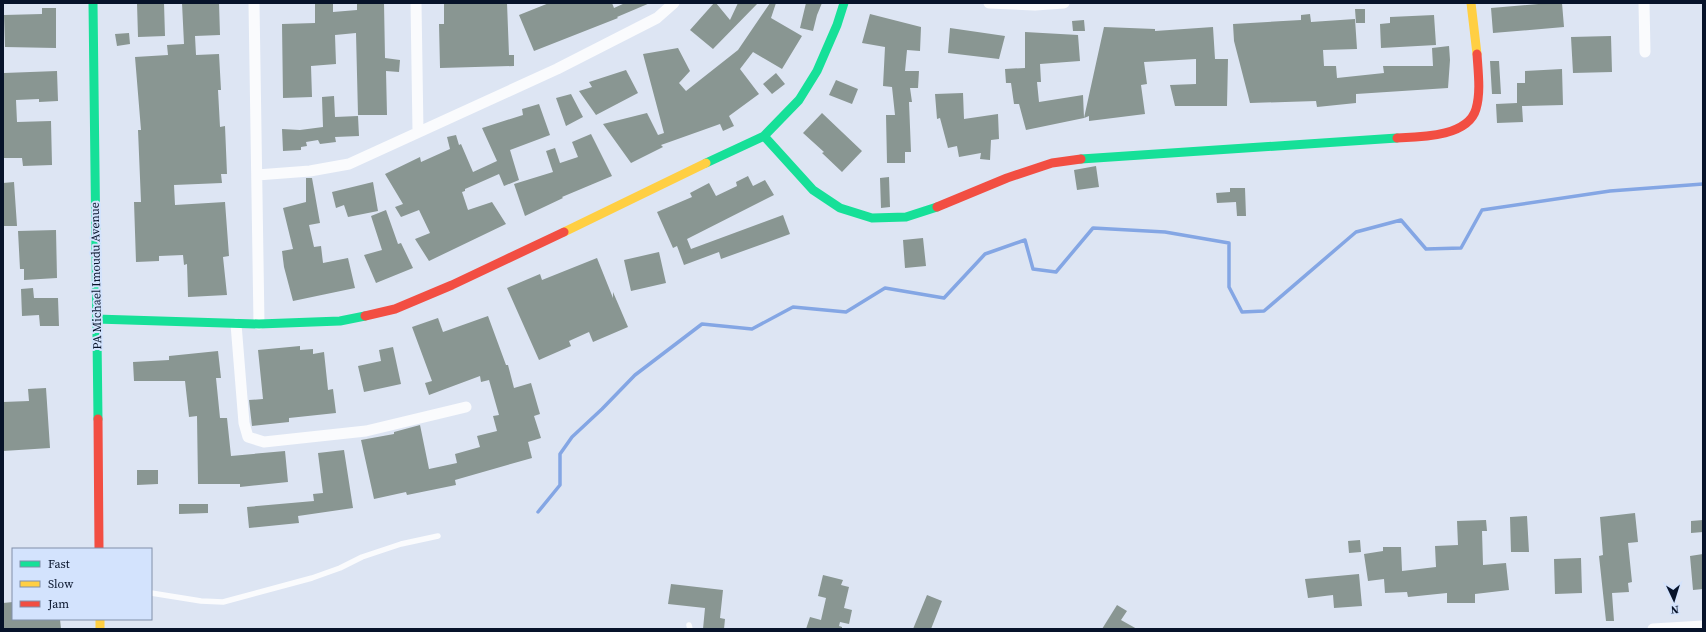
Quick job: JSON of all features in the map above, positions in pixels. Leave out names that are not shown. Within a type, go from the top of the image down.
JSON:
[{"type":"street","name":"PA Michael Imoudu Avenue","points":[[93,3],[99,548]]},
{"type":"street","points":[[254,3],[259,324]]},
{"type":"street","points":[[416,3],[418,132]]},
{"type":"street","points":[[257,175],[310,171],[349,164],[557,68],[657,18],[674,3]]},
{"type":"street","points":[[96,319],[236,324],[340,321],[395,309],[452,285],[764,136],[799,100],[817,71],[837,25],[844,3]]},
{"type":"street","points":[[989,3],[1034,5],[1064,3]]},
{"type":"street","points":[[764,136],[813,190],[840,208],[872,218],[906,217],[920,213],[1006,178],[1052,163],[1094,157],[1436,136],[1458,128],[1473,118],[1479,98],[1471,3]]},
{"type":"street","points":[[1644,3],[1645,52]]},
{"type":"street","points":[[236,324],[244,423],[248,436],[264,442],[366,431],[466,407]]},
{"type":"street","points":[[1653,629],[1703,626]]},
{"type":"lane","points":[[152,593],[201,601],[223,602],[312,578],[340,568],[362,557],[401,544],[438,536]]},
{"type":"building","points":[[137,3],[164,3],[165,36],[138,37]]},
{"type":"building","points":[[182,3],[219,3],[220,35],[195,36],[196,55],[219,54],[221,90],[218,90],[220,127],[225,126],[227,174],[221,174],[222,183],[174,185],[175,205],[225,202],[229,256],[223,257],[227,295],[188,297],[187,264],[184,265],[183,255],[159,256],[159,261],[136,262],[134,202],[141,202],[138,130],[141,130],[135,57],[168,55],[167,45],[184,44]]},
{"type":"building","points":[[315,3],[333,3],[333,12],[357,10],[357,3],[384,3],[385,58],[400,60],[399,72],[386,71],[387,115],[358,115],[356,33],[335,35],[336,64],[311,66],[312,97],[283,98],[282,24],[315,23]]},
{"type":"building","points":[[444,3],[507,3],[509,55],[514,55],[514,66],[440,68],[439,24],[444,24]]},
{"type":"building","points":[[549,3],[612,3],[614,8],[625,3],[650,3],[617,17],[618,18],[534,51],[519,15]]},
{"type":"building","points":[[714,3],[716,3],[730,20],[738,3],[758,3],[713,49],[690,30]]},
{"type":"building","points":[[770,3],[776,3],[771,18],[802,36],[782,69],[753,52],[740,69],[759,94],[729,116],[734,126],[723,131],[720,124],[661,145],[663,147],[631,163],[603,124],[647,113],[658,135],[664,133],[643,54],[678,48],[690,71],[679,83],[686,91],[738,50]]},
{"type":"building","points":[[806,3],[822,3],[813,31],[800,28]]},
{"type":"building","points":[[1562,3],[1564,27],[1493,33],[1491,8]]},
{"type":"building","points":[[42,8],[56,8],[56,48],[5,47],[4,15],[42,14]]},
{"type":"building","points":[[1355,9],[1365,9],[1365,23],[1356,23]]},
{"type":"building","points":[[870,14],[921,27],[920,51],[907,50],[905,71],[919,71],[918,88],[910,88],[912,102],[909,102],[911,152],[905,152],[905,163],[887,163],[886,115],[895,115],[892,87],[883,86],[885,47],[862,43]]},
{"type":"building","points":[[1310,14],[1311,22],[1355,19],[1357,49],[1323,50],[1324,66],[1336,66],[1337,78],[1384,73],[1383,66],[1433,66],[1432,48],[1449,46],[1450,60],[1448,88],[1356,94],[1356,103],[1317,107],[1316,101],[1250,103],[1234,41],[1233,24],[1301,20],[1301,15]]},
{"type":"building","points":[[1434,15],[1436,45],[1381,48],[1380,24],[1390,23],[1390,17]]},
{"type":"building","points":[[1084,20],[1085,31],[1073,31],[1072,21]]},
{"type":"building","points":[[1104,27],[1155,29],[1155,31],[1213,27],[1215,59],[1228,59],[1227,106],[1175,106],[1170,85],[1196,84],[1196,59],[1144,62],[1147,84],[1141,85],[1145,114],[1089,121],[1089,116],[1084,118]]},
{"type":"building","points":[[950,28],[1005,36],[999,59],[948,53]]},
{"type":"building","points":[[1025,32],[1078,35],[1080,61],[1040,64],[1041,82],[1037,82],[1039,102],[1083,95],[1084,118],[1026,130],[1019,104],[1014,104],[1011,83],[1006,83],[1005,69],[1025,68]]},
{"type":"building","points":[[129,33],[130,44],[117,46],[115,34]]},
{"type":"building","points":[[1611,36],[1612,72],[1573,73],[1571,37]]},
{"type":"building","points":[[1490,61],[1499,61],[1501,94],[1492,94]]},
{"type":"building","points":[[1562,69],[1563,105],[1522,106],[1523,122],[1497,123],[1496,104],[1517,103],[1517,83],[1525,83],[1525,71]]},
{"type":"building","points":[[626,70],[638,93],[596,115],[579,91],[592,87],[589,82]]},
{"type":"building","points":[[57,71],[58,101],[39,102],[39,99],[16,100],[17,122],[51,121],[52,165],[23,166],[22,158],[3,158],[4,73]]},
{"type":"building","points":[[776,73],[785,84],[772,94],[763,84]]},
{"type":"building","points":[[836,80],[858,89],[852,104],[829,95]]},
{"type":"building","points":[[963,93],[964,119],[998,114],[999,139],[991,140],[990,160],[980,159],[981,153],[959,157],[957,146],[948,148],[940,118],[937,119],[935,94]]},
{"type":"building","points":[[571,94],[583,117],[566,126],[556,98]]},
{"type":"building","points":[[334,96],[335,117],[358,116],[359,136],[335,137],[336,142],[320,144],[318,140],[306,142],[307,146],[301,147],[301,150],[283,151],[282,129],[300,130],[323,127],[322,97]]},
{"type":"building","points":[[539,104],[550,135],[510,150],[519,180],[504,186],[499,174],[465,189],[465,191],[462,192],[468,210],[492,202],[506,224],[429,261],[415,239],[430,233],[419,210],[401,217],[395,207],[403,204],[385,174],[420,157],[421,162],[450,149],[447,137],[456,135],[459,145],[461,144],[473,172],[497,161],[482,128],[523,115],[522,109]]},
{"type":"building","points":[[822,113],[862,151],[842,172],[822,153],[824,152],[803,133]]},
{"type":"building","points":[[591,134],[612,176],[562,197],[563,198],[525,216],[514,184],[553,172],[546,151],[555,148],[560,163],[578,157],[572,142]]},
{"type":"building","points":[[1096,166],[1099,187],[1077,190],[1074,170]]},
{"type":"building","points":[[748,176],[753,186],[765,180],[774,195],[687,239],[691,249],[783,215],[790,234],[721,259],[719,252],[684,265],[677,246],[673,248],[657,212],[692,197],[690,193],[709,183],[716,196],[737,186],[736,182]]},
{"type":"building","points":[[889,177],[890,207],[881,208],[880,178]]},
{"type":"building","points":[[306,178],[312,178],[320,223],[309,225],[314,247],[321,246],[323,263],[348,258],[355,288],[293,301],[284,267],[282,251],[293,249],[283,208],[306,202]]},
{"type":"building","points":[[14,182],[17,226],[3,226],[3,183]]},
{"type":"building","points":[[373,182],[378,211],[348,217],[344,205],[336,208],[332,192]]},
{"type":"building","points":[[1230,188],[1245,188],[1246,216],[1237,216],[1236,202],[1217,203],[1216,193],[1230,192]]},
{"type":"building","points":[[386,210],[398,244],[401,243],[413,268],[376,283],[364,255],[382,250],[371,216]]},
{"type":"building","points":[[56,230],[57,278],[24,280],[24,269],[20,269],[18,231]]},
{"type":"building","points":[[923,238],[926,266],[905,268],[903,240]]},
{"type":"building","points":[[659,252],[666,283],[631,291],[624,260]]},
{"type":"building","points":[[597,258],[613,298],[613,292],[628,327],[593,342],[589,332],[569,341],[571,346],[539,360],[507,288],[540,274],[542,280]]},
{"type":"building","points":[[33,288],[34,298],[58,298],[59,326],[40,326],[39,315],[22,316],[21,289]]},
{"type":"building","points":[[488,316],[506,365],[508,365],[514,388],[531,383],[540,414],[534,416],[541,438],[528,442],[532,458],[455,480],[456,485],[407,495],[406,492],[374,499],[361,440],[394,434],[394,432],[420,425],[429,469],[457,463],[455,454],[480,447],[477,436],[497,431],[493,416],[499,415],[489,380],[481,382],[480,376],[429,395],[425,383],[432,381],[412,327],[438,318],[443,332]]},
{"type":"building","points":[[300,346],[300,350],[313,349],[313,354],[324,352],[328,390],[333,389],[336,413],[289,418],[289,422],[252,426],[249,400],[263,399],[258,350]]},
{"type":"building","points":[[393,347],[401,384],[364,392],[358,366],[381,361],[379,350]]},
{"type":"building","points":[[218,351],[221,378],[216,378],[220,418],[227,418],[231,456],[285,451],[288,482],[240,487],[240,484],[198,484],[197,416],[189,417],[185,381],[134,381],[133,362],[169,360],[169,356]]},
{"type":"building","points":[[46,388],[50,448],[3,451],[3,402],[29,401],[28,389]]},
{"type":"building","points":[[344,450],[353,508],[298,516],[299,523],[249,528],[247,507],[314,501],[313,494],[323,493],[318,453]]},
{"type":"building","points":[[137,470],[158,470],[158,484],[137,485]]},
{"type":"building","points":[[179,504],[208,504],[208,513],[179,514]]},
{"type":"building","points":[[1635,513],[1638,542],[1628,543],[1632,582],[1628,583],[1629,592],[1612,593],[1614,621],[1606,621],[1599,556],[1603,555],[1600,517]]},
{"type":"building","points":[[1527,516],[1529,552],[1511,552],[1510,517]]},
{"type":"building","points":[[1486,520],[1487,531],[1482,531],[1483,565],[1506,563],[1509,590],[1475,594],[1475,603],[1447,603],[1447,593],[1408,597],[1407,592],[1385,593],[1384,579],[1368,581],[1364,554],[1383,551],[1383,547],[1401,547],[1402,571],[1436,567],[1435,546],[1458,545],[1457,521]]},
{"type":"building","points":[[1703,520],[1703,532],[1691,533],[1691,521]]},
{"type":"building","points":[[1360,540],[1361,552],[1349,553],[1348,541]]},
{"type":"building","points":[[1703,554],[1703,589],[1693,590],[1690,556]]},
{"type":"building","points":[[1581,558],[1582,593],[1555,594],[1554,559]]},
{"type":"building","points":[[1359,574],[1362,606],[1334,608],[1333,595],[1308,598],[1305,579]]},
{"type":"building","points":[[823,575],[843,580],[841,585],[849,587],[844,608],[852,610],[849,624],[840,622],[839,626],[842,627],[842,629],[806,629],[810,617],[821,620],[826,598],[818,596]]},
{"type":"building","points":[[671,584],[723,590],[720,618],[725,619],[724,629],[703,629],[705,608],[668,604]]},
{"type":"building","points":[[927,595],[942,601],[931,629],[913,629]]},
{"type":"building","points":[[12,602],[12,620],[60,620],[61,629],[3,629],[3,603]]},
{"type":"building","points":[[1117,605],[1127,611],[1121,620],[1137,629],[1102,629]]},
{"type":"waterway","points":[[538,512],[560,485],[560,454],[572,437],[635,375],[702,324],[752,329],[793,307],[846,312],[885,288],[944,298],[985,254],[1025,240],[1033,269],[1056,272],[1093,228],[1165,232],[1229,243],[1229,287],[1242,312],[1264,311],[1356,232],[1401,220],[1426,249],[1461,248],[1482,210],[1610,191],[1703,184]]},
{"type":"traffic: fast","points":[[93,3],[98,419]]},
{"type":"traffic: fast","points":[[706,163],[764,136],[799,100],[817,71],[837,25],[844,3]]},
{"type":"traffic: fast","points":[[764,136],[813,190],[840,208],[872,218],[906,217],[937,207]]},
{"type":"traffic: fast","points":[[1081,159],[1397,138]]},
{"type":"traffic: fast","points":[[96,319],[259,324],[340,321],[365,316]]},
{"type":"traffic: slow","points":[[1471,3],[1477,54]]},
{"type":"traffic: slow","points":[[564,232],[706,163]]},
{"type":"traffic: slow","points":[[100,620],[100,629]]},
{"type":"traffic: jam","points":[[1397,138],[1442,134],[1464,125],[1471,118],[1478,102],[1479,82],[1477,54]]},
{"type":"traffic: jam","points":[[937,207],[1007,178],[1052,163],[1081,159]]},
{"type":"traffic: jam","points":[[365,316],[395,309],[452,285],[564,232]]},
{"type":"traffic: jam","points":[[98,419],[99,548]]}]
